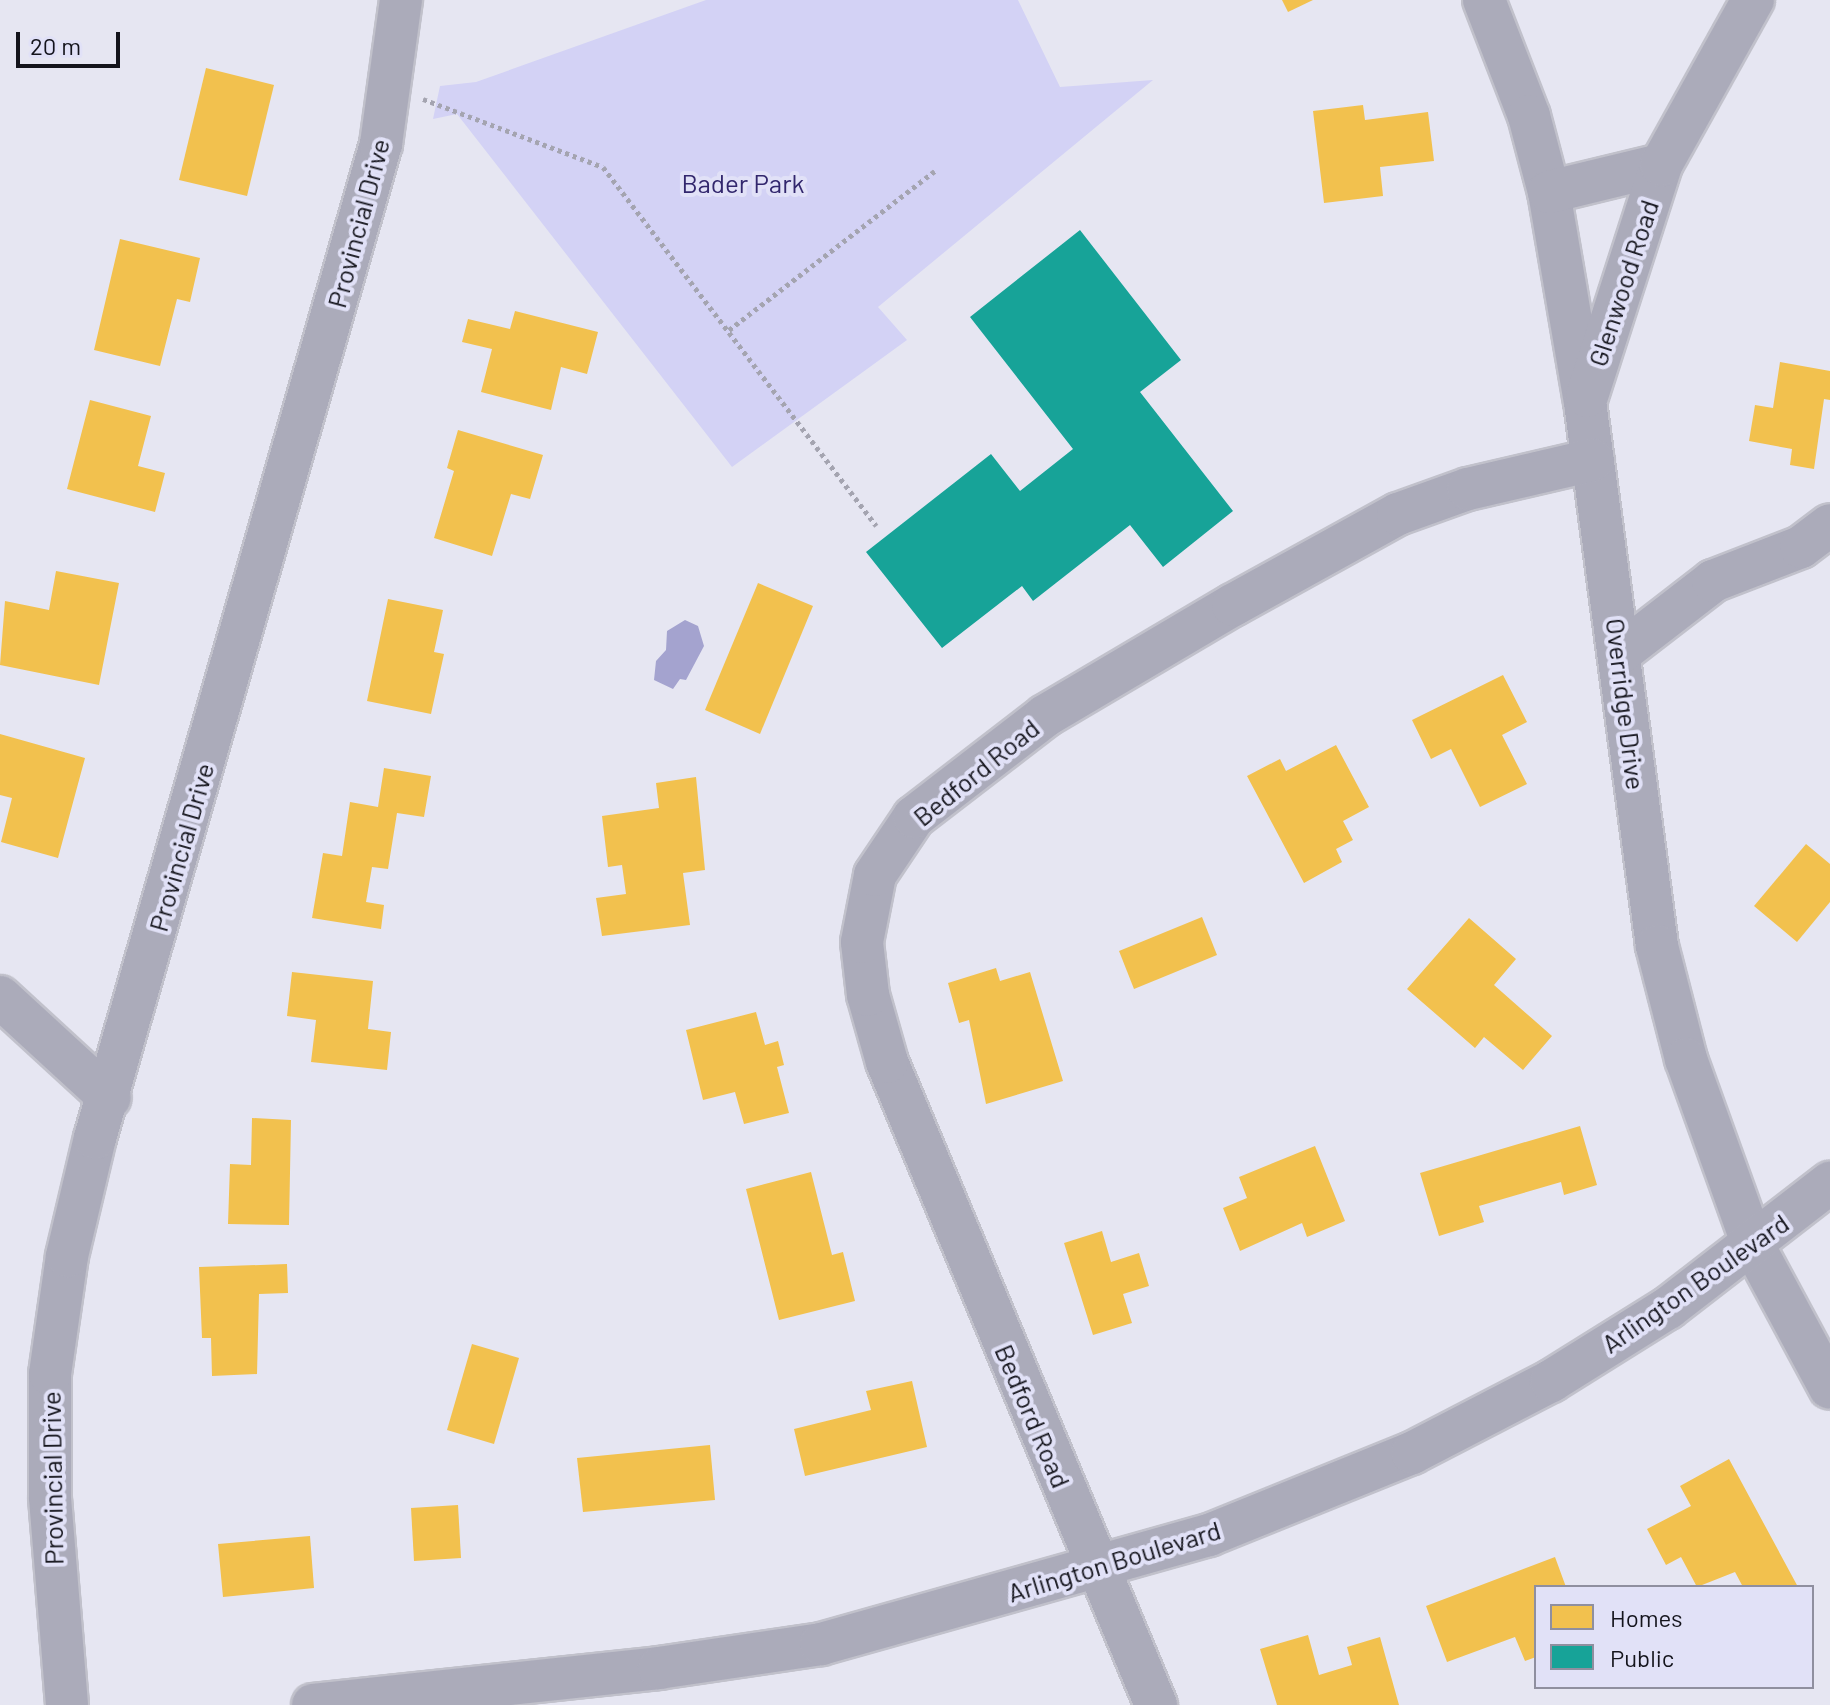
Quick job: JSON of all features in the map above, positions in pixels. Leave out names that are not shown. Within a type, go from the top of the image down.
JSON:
[{"type":"street","name":"Provincial Drive","points":[[67,1705],[51,1519],[50,1374],[67,1256],[95,1138],[110,1098],[381,144],[392,87],[401,0]]},
{"type":"street","name":"Overridge Drive","points":[[1484,0],[1529,116],[1549,192],[1585,402],[1657,946],[1686,1059],[1753,1245],[1830,1388]]},
{"type":"street","name":"Glenwood Road","points":[[1585,402],[1661,165],[1753,0]]},
{"type":"street","name":"Glenwood Road","points":[[1549,192],[1661,165]]},
{"type":"street","name":"Bedford Road","points":[[1156,1705],[887,1062],[868,995],[862,942],[875,875],[914,817],[1033,725],[1233,605],[1398,514],[1468,489],[1593,460]]},
{"type":"street","points":[[1620,653],[1713,581],[1801,547],[1830,525]]},
{"type":"street","points":[[0,997],[110,1098]]},
{"type":"street","name":"Arlington Boulevard","points":[[324,1704],[659,1668],[821,1644],[1209,1535],[1412,1453],[1551,1381],[1668,1308],[1830,1183]]},
{"type":"path","points":[[392,87],[603,167],[876,526]]},
{"type":"path","points":[[729,330],[935,171]]},
{"type":"green space","name":"Bader Park","points":[[706,0],[1018,0],[1060,87],[1153,80],[878,307],[907,340],[732,467],[457,114],[433,119],[440,86],[476,82]]},
{"type":"shaded area","points":[[685,620],[698,626],[704,646],[686,680],[680,679],[673,689],[654,680],[656,661],[666,650],[667,631]]},
{"type":"building: Homes","points":[[1282,0],[1313,0],[1288,12]]},
{"type":"building: Homes","points":[[206,68],[274,85],[247,196],[179,180]]},
{"type":"building: Homes","points":[[1363,105],[1365,120],[1428,112],[1434,161],[1380,167],[1383,196],[1324,203],[1313,111]]},
{"type":"building: Homes","points":[[120,239],[200,258],[190,302],[177,299],[160,366],[94,350]]},
{"type":"building: Homes","points":[[515,311],[598,332],[587,374],[561,367],[551,410],[481,392],[492,349],[462,342],[468,319],[510,329]]},
{"type":"building: Homes","points":[[1780,362],[1830,371],[1830,400],[1824,399],[1814,469],[1790,465],[1792,449],[1749,441],[1755,405],[1773,408]]},
{"type":"building: Homes","points":[[90,400],[151,416],[138,466],[165,473],[155,512],[67,489]]},
{"type":"building: Homes","points":[[458,430],[543,455],[530,499],[511,494],[492,556],[434,538],[454,471],[447,468]]},
{"type":"building: Homes","points":[[56,571],[119,583],[99,685],[0,665],[5,601],[49,610]]},
{"type":"building: Homes","points":[[758,583],[813,606],[760,734],[705,710]]},
{"type":"building: Homes","points":[[388,599],[443,610],[434,652],[444,654],[431,714],[367,701]]},
{"type":"building: Homes","points":[[1503,675],[1527,722],[1502,735],[1527,784],[1480,807],[1451,749],[1431,759],[1412,720]]},
{"type":"building: Homes","points":[[0,734],[85,758],[58,858],[1,842],[12,798],[0,795]]},
{"type":"building: Homes","points":[[1336,745],[1369,807],[1343,821],[1353,840],[1336,849],[1342,862],[1304,883],[1247,776],[1280,759],[1286,771]]},
{"type":"building: Homes","points":[[384,768],[431,776],[424,817],[397,813],[388,869],[372,867],[366,902],[384,905],[381,929],[312,918],[323,853],[342,856],[350,802],[378,807]]},
{"type":"building: Homes","points":[[696,777],[705,870],[683,873],[690,925],[602,936],[596,898],[626,894],[622,865],[608,867],[602,816],[659,808],[656,783]]},
{"type":"building: Homes","points":[[1806,844],[1830,864],[1830,902],[1797,942],[1754,906]]},
{"type":"building: Homes","points":[[1202,917],[1217,955],[1134,989],[1119,951]]},
{"type":"building: Homes","points":[[1469,918],[1516,959],[1494,985],[1552,1036],[1523,1070],[1484,1037],[1475,1048],[1407,989]]},
{"type":"building: Homes","points":[[996,968],[1000,981],[1030,972],[1063,1081],[986,1104],[969,1020],[959,1023],[948,983]]},
{"type":"building: Homes","points":[[292,972],[373,981],[368,1029],[391,1032],[387,1070],[311,1062],[316,1020],[287,1016]]},
{"type":"building: Homes","points":[[756,1012],[765,1045],[778,1041],[784,1065],[777,1067],[789,1113],[744,1124],[735,1092],[703,1100],[686,1030]]},
{"type":"building: Homes","points":[[252,1118],[291,1120],[289,1225],[228,1224],[230,1164],[251,1165]]},
{"type":"building: Homes","points":[[1580,1126],[1597,1185],[1564,1195],[1561,1182],[1479,1206],[1484,1222],[1439,1236],[1420,1173]]},
{"type":"building: Homes","points":[[1315,1146],[1345,1221],[1307,1237],[1302,1223],[1240,1251],[1223,1208],[1247,1198],[1239,1177]]},
{"type":"building: Homes","points":[[811,1172],[832,1255],[843,1252],[855,1301],[779,1320],[746,1189]]},
{"type":"building: Homes","points":[[1102,1231],[1111,1262],[1139,1253],[1149,1286],[1123,1294],[1132,1323],[1093,1335],[1064,1243]]},
{"type":"building: Homes","points":[[287,1264],[288,1293],[259,1294],[257,1374],[212,1376],[211,1338],[202,1338],[199,1267]]},
{"type":"building: Homes","points":[[472,1344],[519,1358],[494,1444],[447,1430]]},
{"type":"building: Homes","points":[[912,1381],[927,1447],[805,1476],[794,1429],[871,1410],[866,1391]]},
{"type":"building: Homes","points":[[710,1445],[715,1500],[583,1512],[577,1458]]},
{"type":"building: Homes","points":[[1729,1459],[1797,1585],[1742,1585],[1735,1572],[1696,1585],[1681,1557],[1666,1565],[1647,1529],[1691,1506],[1680,1486]]},
{"type":"building: Homes","points":[[458,1505],[461,1558],[414,1561],[411,1508]]},
{"type":"building: Homes","points":[[310,1536],[314,1588],[223,1597],[218,1544]]},
{"type":"building: Homes","points":[[1555,1557],[1565,1585],[1534,1585],[1534,1658],[1525,1661],[1515,1637],[1447,1662],[1426,1606]]},
{"type":"building: Homes","points":[[1308,1635],[1319,1675],[1352,1665],[1347,1647],[1380,1637],[1399,1705],[1277,1705],[1260,1649]]},
{"type":"building: Public","points":[[1080,230],[1181,360],[1140,392],[1233,511],[1163,567],[1130,525],[1033,601],[1022,586],[942,648],[866,552],[991,454],[1020,491],[1073,449],[970,317]]}]
